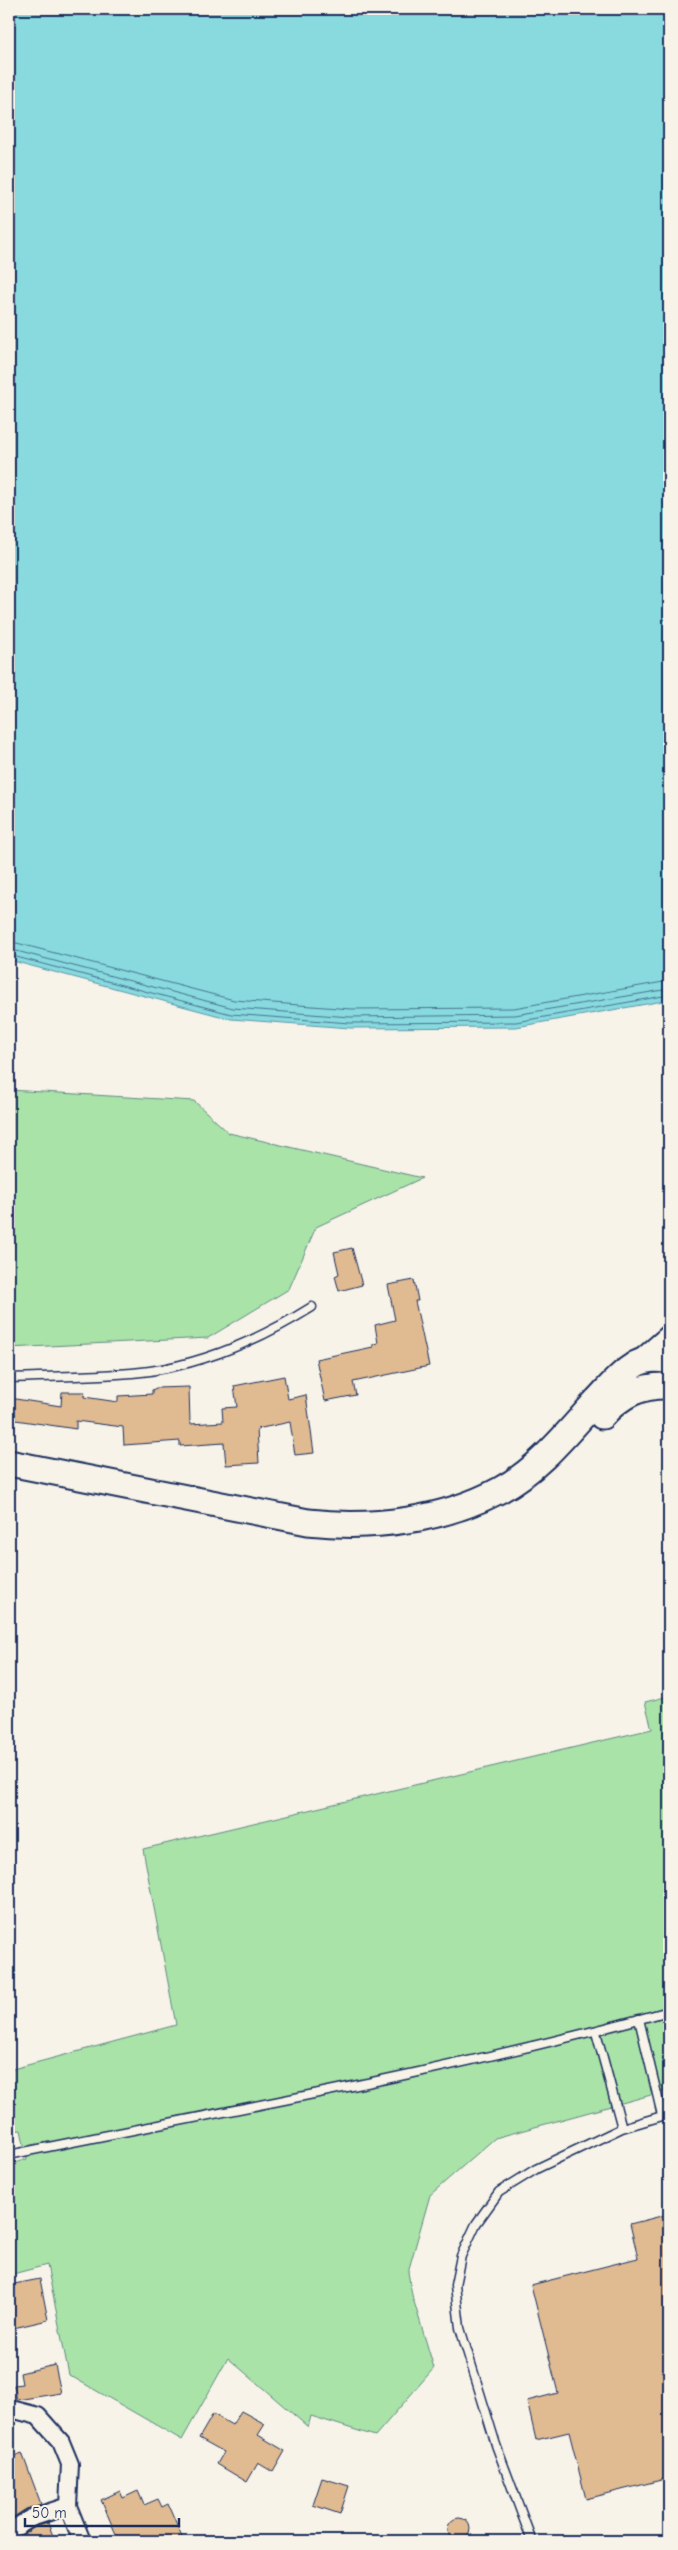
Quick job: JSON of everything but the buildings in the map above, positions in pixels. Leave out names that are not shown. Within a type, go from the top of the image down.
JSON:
[{"type":"main road","points":[[9,1463],[308,1522],[355,1525],[408,1520],[480,1499],[519,1478],[536,1465],[626,1379],[655,1359],[669,1362]]},
{"type":"main road","points":[[626,1379],[642,1388],[669,1386]]},
{"type":"main road","points":[[9,1479],[312,1536],[368,1537],[408,1533],[468,1517],[522,1492],[561,1461],[607,1411],[626,1379]]},
{"type":"street","points":[[626,1379],[669,1333]]},
{"type":"street","points":[[9,2412],[15,2410],[38,2416],[61,2442],[70,2464],[68,2506],[82,2541]]},
{"type":"street","points":[[9,2532],[31,2518],[68,2506]]},
{"type":"lane","points":[[9,1378],[148,1371],[177,1366],[206,1358],[261,1337],[312,1307]]},
{"type":"lane","points":[[9,2155],[596,2032],[669,2011]]},
{"type":"lane","points":[[532,2541],[496,2446],[460,2328],[454,2285],[461,2256],[476,2224],[499,2192],[536,2169],[622,2128],[666,2115],[639,2019]]},
{"type":"lane","points":[[596,2032],[622,2128]]},
{"type":"green space","points":[[9,1090],[194,1101],[229,1133],[422,1178],[316,1227],[289,1289],[208,1338],[9,1348]]},
{"type":"green space","points":[[669,1696],[669,2090],[495,2138],[430,2195],[408,2272],[412,2295],[434,2368],[375,2436],[311,2416],[308,2427],[228,2358],[182,2440],[69,2375],[47,2265],[9,2275],[9,2165],[27,2159],[21,2130],[9,2131],[9,2070],[176,2025],[143,1849],[652,1729],[645,1702]]},
{"type":"water","points":[[9,9],[669,9],[669,1000],[516,1027],[350,1028],[231,1019],[9,960]]}]
